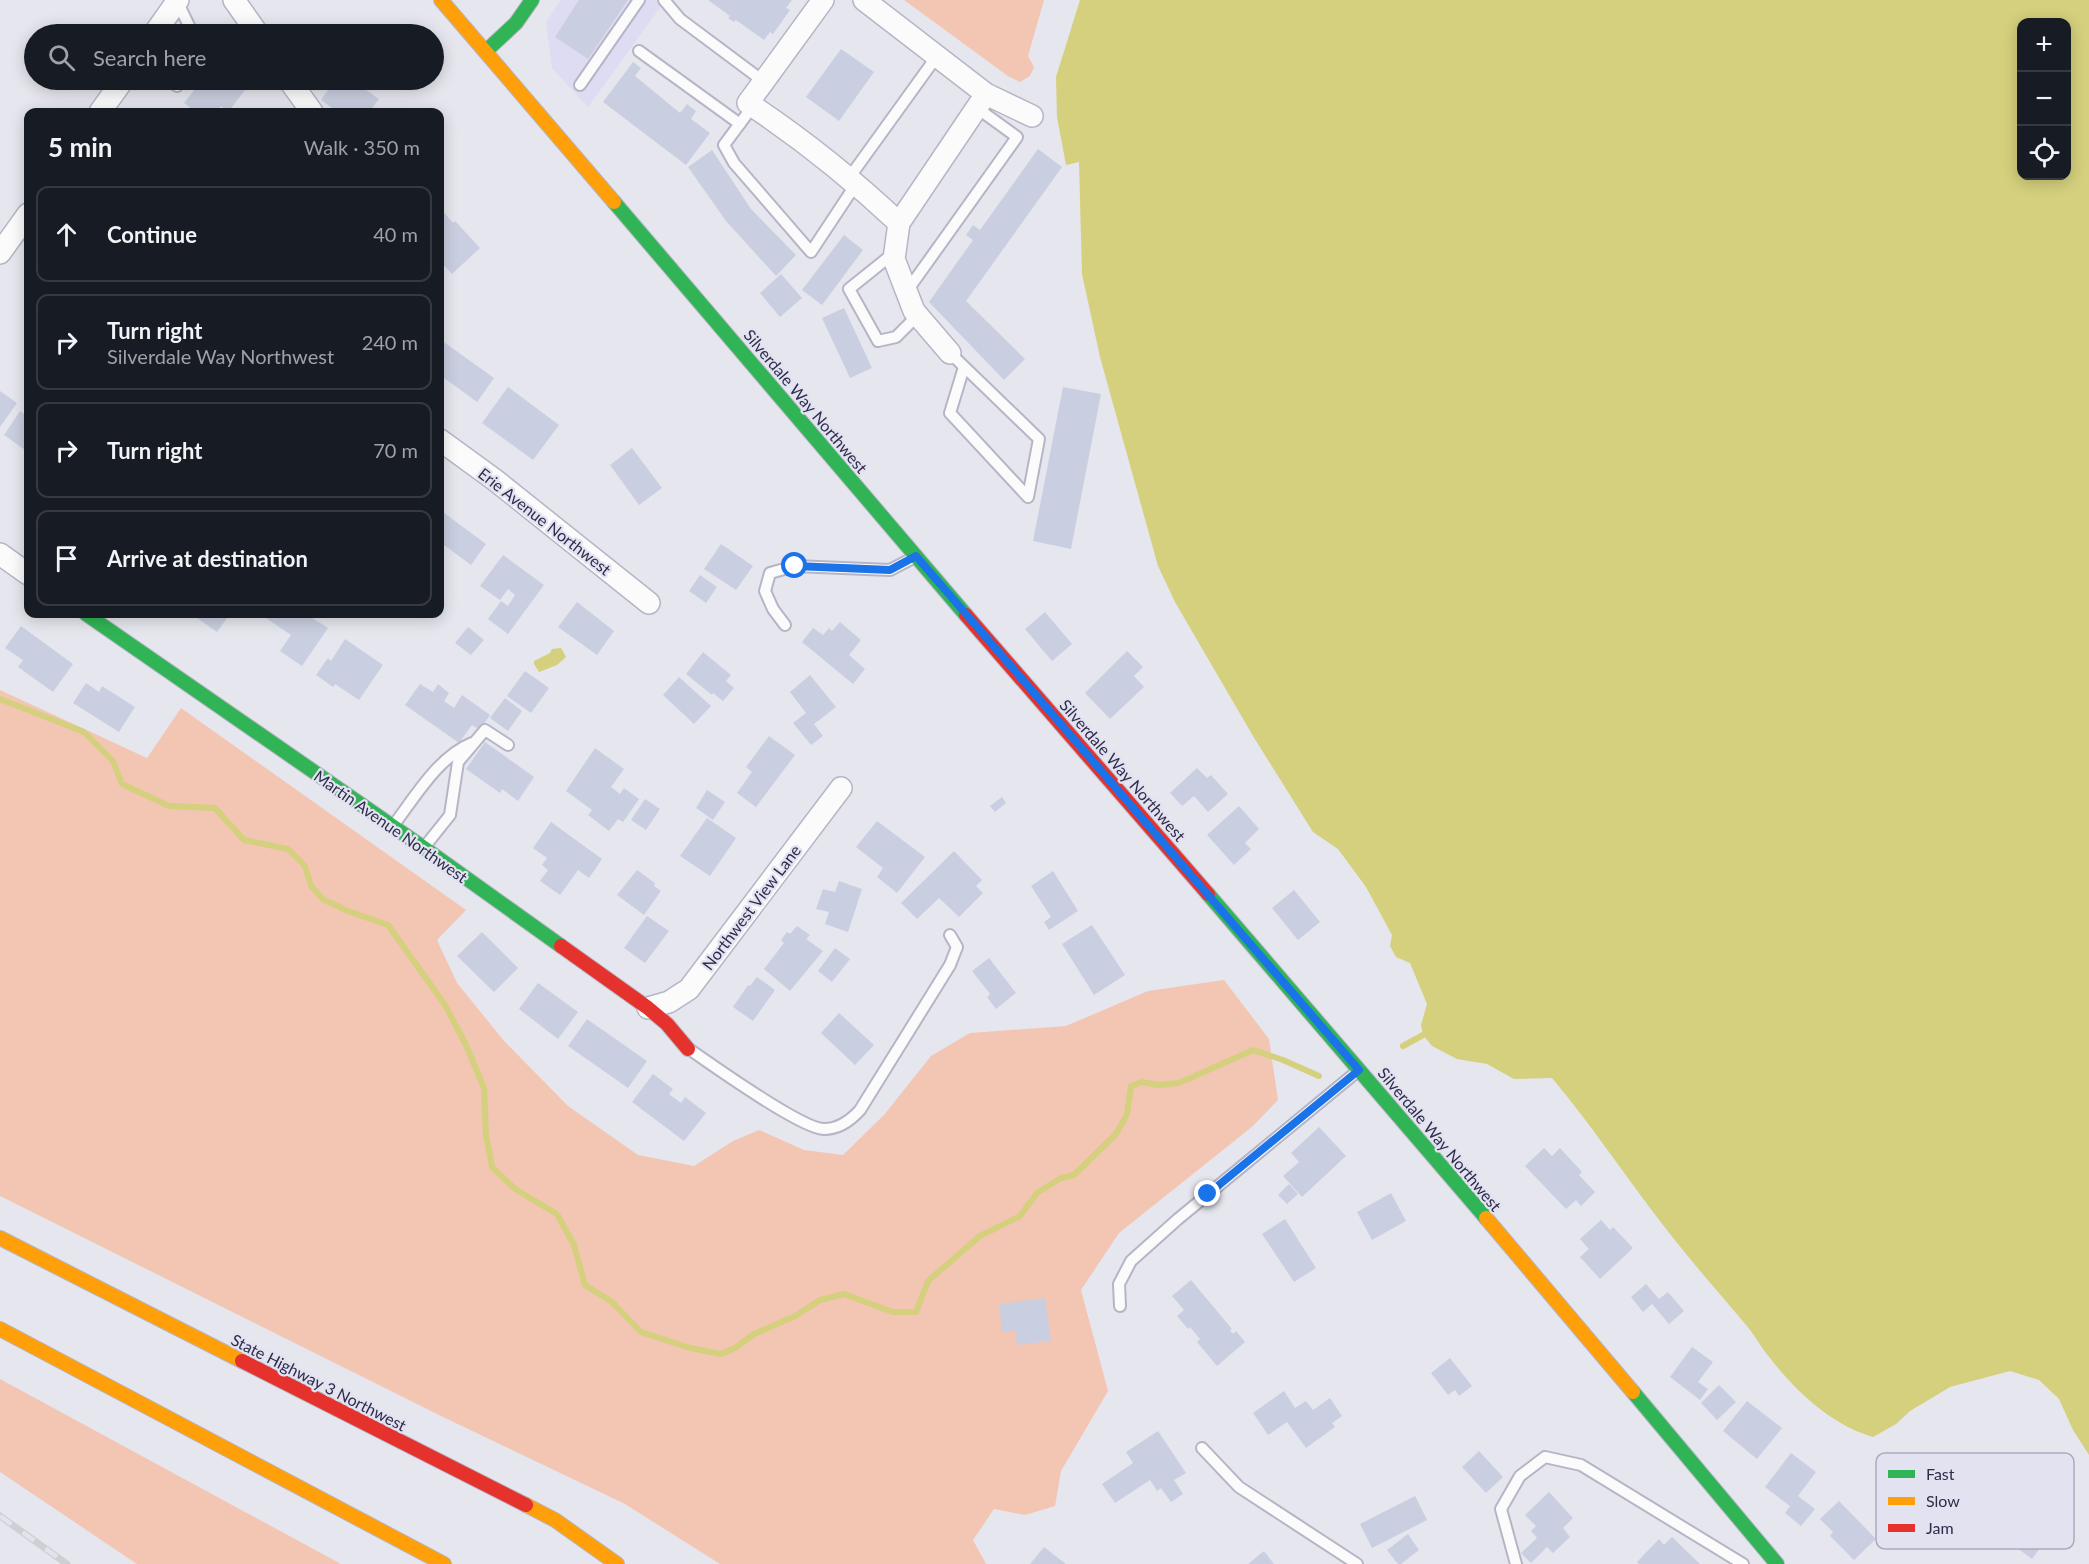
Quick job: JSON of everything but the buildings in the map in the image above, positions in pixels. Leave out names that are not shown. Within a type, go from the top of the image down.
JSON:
[{"type":"main road","name":"Silverdale Way Northwest","points":[[441,0],[1359,1070],[1771,1562]]},
{"type":"main road","points":[[486,51],[516,23],[532,0]]},
{"type":"main road","name":"Martin Avenue Northwest","points":[[92,618],[424,848],[648,1008],[667,1024],[688,1049]]},
{"type":"main road","name":"State Highway 3 Northwest","points":[[0,1238],[555,1520],[623,1561]]},
{"type":"main road","points":[[0,1329],[444,1564]]},
{"type":"street","points":[[161,24],[178,0]]},
{"type":"street","points":[[234,0],[251,24]]},
{"type":"street","points":[[823,0],[748,102],[812,146],[899,224]]},
{"type":"street","points":[[864,0],[937,56],[982,101],[1032,116]]},
{"type":"street","points":[[103,108],[116,90]]},
{"type":"street","points":[[296,90],[309,108]]},
{"type":"street","points":[[957,360],[918,315],[894,259],[899,224],[982,101]]},
{"type":"street","points":[[0,253],[24,220]]},
{"type":"street","name":"Erie Avenue Northwest","points":[[444,443],[495,480],[650,603]]},
{"type":"street","points":[[0,554],[24,571]]},
{"type":"street","name":"Northwest View Lane","points":[[648,1008],[669,1002],[690,989],[841,788]]},
{"type":"lane","points":[[178,0],[189,24]]},
{"type":"lane","points":[[580,85],[639,0]]},
{"type":"lane","points":[[664,0],[680,19],[763,81]]},
{"type":"lane","points":[[639,51],[740,124]]},
{"type":"lane","points":[[753,106],[724,145],[734,163],[811,252],[853,181],[937,56]]},
{"type":"lane","points":[[907,291],[1017,137],[982,101]]},
{"type":"lane","points":[[895,252],[849,289],[878,341],[896,337],[918,315]]},
{"type":"lane","points":[[957,360],[1040,439],[1028,497],[950,413],[957,360]]},
{"type":"lane","points":[[784,625],[765,591],[770,573],[795,566],[890,570],[916,556]]},
{"type":"lane","points":[[424,848],[450,814],[458,762],[486,730],[508,745]]},
{"type":"lane","points":[[392,826],[446,758],[460,748],[475,742]]},
{"type":"lane","points":[[688,1049],[812,1126],[823,1129],[844,1124],[860,1110],[950,965],[957,946],[950,935]]},
{"type":"lane","points":[[1120,1306],[1119,1284],[1131,1262],[1178,1219],[1359,1070]]},
{"type":"lane","points":[[1202,1448],[1239,1487],[1357,1564]]},
{"type":"lane","points":[[1516,1564],[1501,1509],[1520,1476],[1545,1457],[1581,1465],[1743,1564]]},
{"type":"shaded area","points":[[561,0],[655,0],[662,5],[588,107],[552,68],[546,22]]},
{"type":"shaded area","points":[[904,0],[1044,0],[1028,56],[1034,67],[1030,76],[1020,82],[1008,76]]},
{"type":"shaded area","points":[[1080,0],[2089,0],[2089,1455],[2073,1430],[2059,1399],[2039,1380],[2010,1371],[1950,1387],[1873,1437],[1858,1432],[1829,1416],[1803,1395],[1780,1370],[1670,1234],[1552,1078],[1514,1079],[1487,1064],[1457,1059],[1432,1046],[1423,1035],[1421,1025],[1427,1004],[1410,963],[1396,957],[1390,946],[1392,935],[1366,887],[1338,849],[1313,832],[1253,736],[1175,602],[1158,566],[1100,357],[1082,274],[1079,162],[1066,165],[1057,117],[1056,77]]},
{"type":"shaded area","points":[[561,648],[566,657],[557,665],[539,672],[534,661],[550,653],[552,649]]},
{"type":"shaded area","points":[[0,690],[147,758],[181,708],[466,910],[437,940],[457,983],[505,1042],[568,1106],[638,1155],[694,1166],[733,1141],[759,1130],[804,1150],[843,1155],[884,1115],[931,1056],[970,1033],[1066,1026],[1148,991],[1224,980],[1269,1039],[1278,1100],[1253,1126],[1119,1233],[1081,1290],[1108,1391],[1061,1471],[1055,1506],[1025,1515],[994,1509],[973,1540],[986,1564],[720,1564],[625,1504],[441,1416],[0,1196]]},
{"type":"shaded area","points":[[0,1379],[341,1564],[137,1564],[0,1472]]},
{"type":"waterway","points":[[0,699],[84,732],[113,761],[122,784],[169,806],[215,808],[244,840],[288,849],[305,866],[311,886],[324,900],[388,925],[445,1005],[465,1043],[484,1088],[486,1135],[492,1167],[515,1189],[557,1214],[574,1245],[585,1285],[612,1302],[641,1332],[690,1348],[721,1354],[735,1348],[754,1334],[795,1316],[820,1300],[844,1294],[893,1312],[916,1312],[928,1281],[980,1236],[1020,1216],[1037,1193],[1061,1178],[1074,1175],[1116,1134],[1127,1114],[1131,1086],[1142,1082],[1158,1085],[1179,1083],[1253,1050],[1319,1076]]},
{"type":"waterway","points":[[1403,1046],[1423,1035]]},
{"type":"railway","points":[[0,1516],[67,1564]]},
{"type":"traffic: fast","points":[[486,51],[516,23],[532,0]]},
{"type":"traffic: fast","points":[[614,202],[966,615]]},
{"type":"traffic: fast","points":[[92,618],[424,848],[561,946]]},
{"type":"traffic: fast","points":[[1208,894],[1486,1218]]},
{"type":"traffic: fast","points":[[1633,1392],[1777,1564]]},
{"type":"traffic: slow","points":[[441,0],[614,202]]},
{"type":"traffic: slow","points":[[1486,1218],[1633,1392]]},
{"type":"traffic: slow","points":[[0,1238],[242,1361]]},
{"type":"traffic: slow","points":[[0,1329],[444,1564]]},
{"type":"traffic: slow","points":[[526,1505],[555,1520],[617,1564]]},
{"type":"traffic: jam","points":[[966,615],[1208,894]]},
{"type":"traffic: jam","points":[[561,946],[648,1008],[667,1024],[688,1049]]},
{"type":"traffic: jam","points":[[242,1361],[526,1505]]},
{"type":"route","points":[[795,566],[890,570],[916,556],[1359,1070],[1208,1194]]}]
